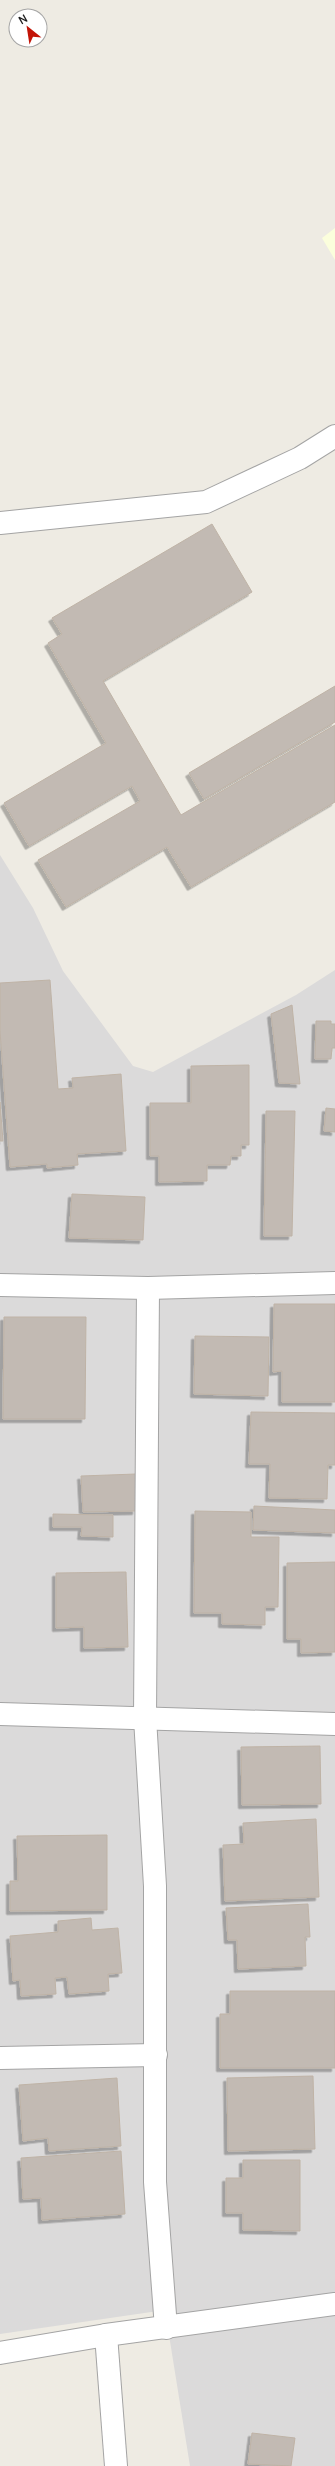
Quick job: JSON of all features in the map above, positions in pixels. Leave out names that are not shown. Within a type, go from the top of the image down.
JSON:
[{"type":"street","points":[[0,523],[206,502],[300,458],[335,436]]},
{"type":"street","points":[[0,1286],[148,1288],[335,1283]]},
{"type":"street","points":[[148,1288],[146,1718],[155,1886],[156,2056],[154,2182],[166,2328]]},
{"type":"street","points":[[0,1714],[335,1724]]},
{"type":"street","points":[[0,2058],[156,2056]]},
{"type":"street","points":[[0,2353],[106,2335],[335,2304]]},
{"type":"street","points":[[106,2335],[116,2466]]},
{"type":"shaded area","points":[[335,228],[335,260],[322,238]]},
{"type":"shaded area","points":[[0,855],[33,908],[63,971],[133,1066],[153,1072],[296,995],[335,970],[335,2466],[190,2466],[165,2310],[0,2334]]},
{"type":"building","points":[[212,524],[252,592],[103,681],[181,815],[335,725],[335,802],[191,887],[167,847],[66,907],[38,860],[140,801],[132,786],[29,846],[4,803],[106,743],[48,643],[62,634],[52,618]]},
{"type":"building","points":[[335,686],[335,722],[204,799],[189,773]]},
{"type":"building","points":[[50,980],[58,1089],[73,1088],[72,1078],[121,1074],[126,1151],[77,1154],[78,1165],[47,1168],[47,1164],[10,1167],[0,1031],[0,983]]},
{"type":"building","points":[[292,1005],[300,1084],[279,1083],[271,1014]]},
{"type":"building","points":[[316,1021],[331,1021],[331,1024],[335,1024],[335,1048],[332,1048],[331,1059],[315,1059]]},
{"type":"building","points":[[249,1065],[249,1145],[241,1145],[241,1156],[231,1156],[230,1165],[207,1165],[207,1181],[159,1182],[159,1156],[150,1156],[150,1103],[191,1103],[191,1066]]},
{"type":"building","points":[[0,1102],[3,1141],[0,1141]]},
{"type":"building","points":[[326,1108],[335,1109],[335,1132],[324,1131]]},
{"type":"building","points":[[266,1111],[295,1111],[292,1236],[264,1236]]},
{"type":"building","points":[[72,1194],[145,1197],[143,1240],[69,1238]]},
{"type":"building","points":[[274,1304],[335,1304],[335,1402],[282,1402],[282,1371],[273,1372]]},
{"type":"building","points":[[4,1317],[86,1317],[85,1419],[3,1419]]},
{"type":"building","points":[[195,1336],[269,1337],[268,1396],[194,1394]]},
{"type":"building","points":[[251,1412],[335,1413],[335,1465],[328,1465],[327,1499],[269,1498],[270,1464],[249,1464]]},
{"type":"building","points":[[136,1474],[136,1511],[83,1512],[81,1476]]},
{"type":"building","points":[[254,1506],[335,1510],[335,1533],[253,1530]]},
{"type":"building","points":[[195,1511],[251,1512],[251,1537],[279,1537],[278,1607],[265,1607],[265,1625],[222,1624],[222,1613],[194,1613]]},
{"type":"building","points":[[53,1514],[113,1515],[113,1537],[81,1536],[82,1527],[53,1527]]},
{"type":"building","points":[[335,1562],[335,1652],[301,1653],[301,1639],[287,1639],[287,1563]]},
{"type":"building","points":[[126,1572],[128,1647],[84,1648],[84,1627],[56,1628],[56,1573]]},
{"type":"building","points":[[320,1746],[321,1804],[242,1805],[241,1747]]},
{"type":"building","points":[[316,1819],[319,1897],[225,1901],[223,1845],[244,1844],[243,1823]]},
{"type":"building","points":[[107,1835],[107,1910],[10,1911],[10,1881],[18,1881],[17,1836]]},
{"type":"building","points":[[308,1904],[310,1937],[305,1937],[306,1966],[238,1969],[237,1940],[228,1940],[226,1908]]},
{"type":"building","points":[[91,1918],[92,1930],[118,1928],[122,1973],[108,1974],[109,1991],[69,1994],[67,1977],[55,1978],[56,1994],[21,1996],[20,1980],[13,1981],[10,1936],[58,1932],[58,1921]]},
{"type":"building","points":[[230,1991],[335,1991],[335,2068],[220,2068],[220,2014],[230,2014]]},
{"type":"building","points":[[313,2076],[315,2149],[228,2151],[227,2078]]},
{"type":"building","points":[[117,2078],[121,2146],[49,2151],[48,2138],[23,2141],[19,2085]]},
{"type":"building","points":[[121,2151],[125,2214],[42,2220],[41,2198],[23,2199],[21,2158]]},
{"type":"building","points":[[243,2160],[300,2160],[300,2231],[243,2230],[243,2213],[226,2213],[226,2178],[243,2178]]},
{"type":"building","points":[[252,2433],[295,2438],[291,2466],[248,2464]]}]
